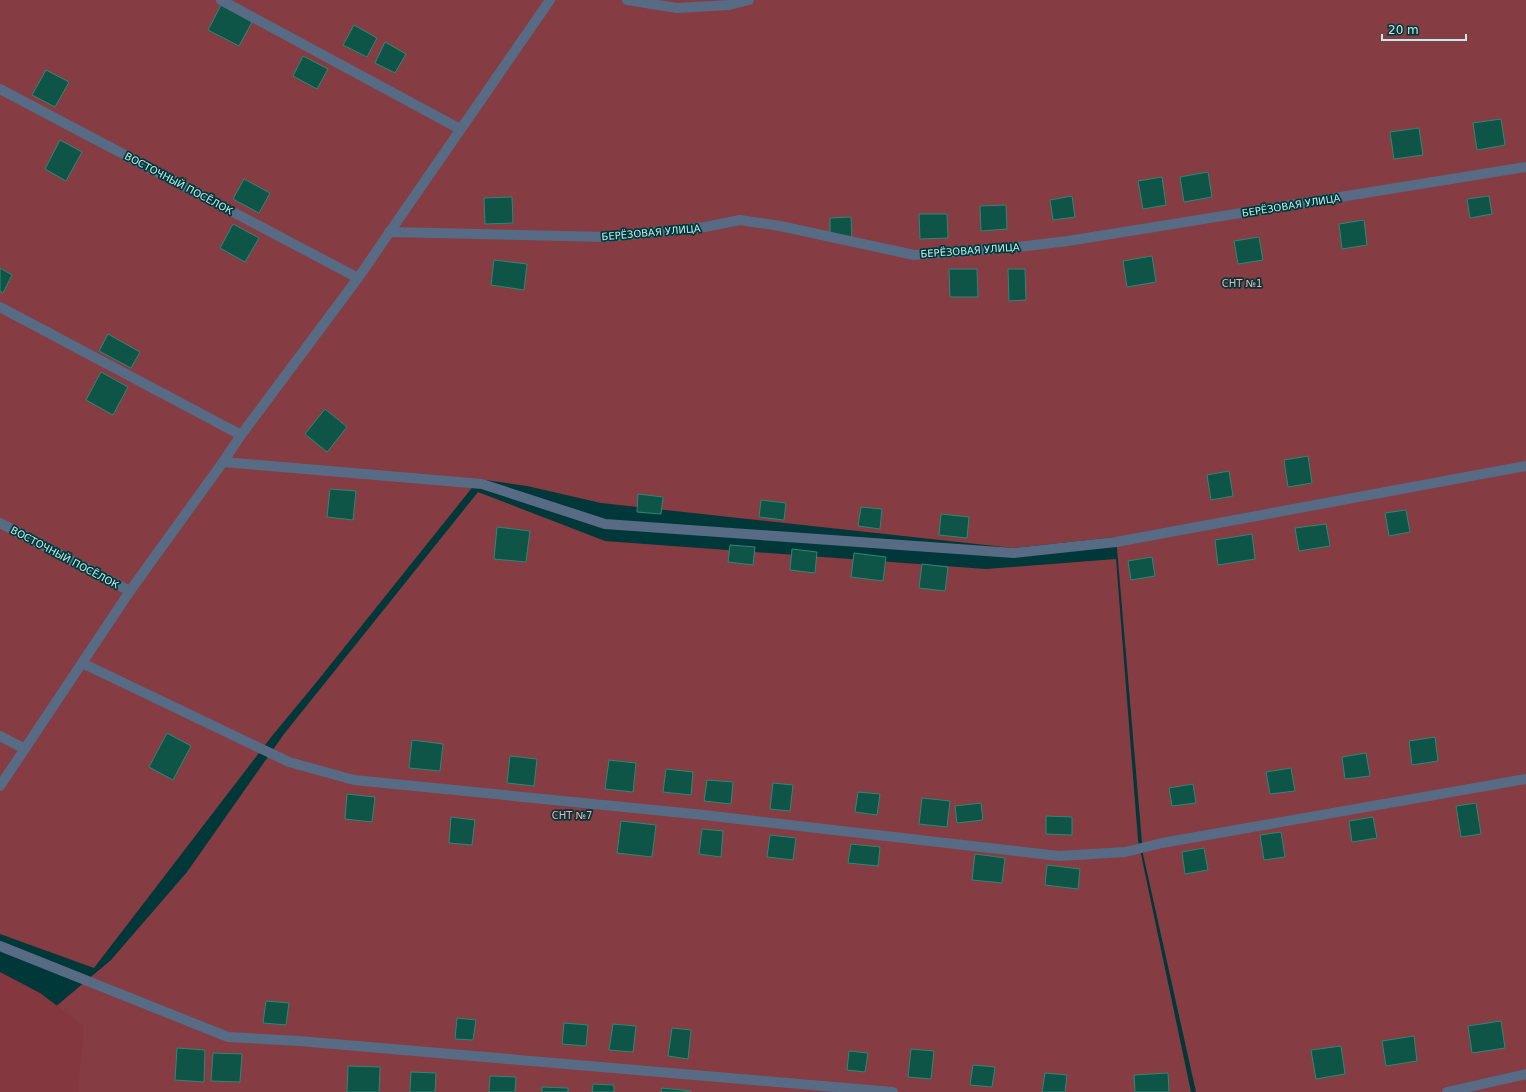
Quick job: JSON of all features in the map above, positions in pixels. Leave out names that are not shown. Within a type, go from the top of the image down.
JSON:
[{"type":"street","points":[[221,0],[460,129]]},
{"type":"street","points":[[0,786],[130,591],[241,435],[358,278],[550,0]]},
{"type":"street","points":[[627,0],[677,8],[729,5],[749,0]]},
{"type":"street","name":"ВОСТОЧНЫЙ ПОСЁЛОК","points":[[0,90],[358,278]]},
{"type":"street","name":"БЕРЁЗОВАЯ УЛИЦА","points":[[389,232],[606,237],[705,227],[740,220],[780,226],[914,254],[1018,247],[1068,241],[1526,167]]},
{"type":"street","points":[[0,307],[241,435]]},
{"type":"street","points":[[223,462],[482,484],[605,524],[1014,552],[1116,542],[1526,466]]},
{"type":"street","name":"ВОСТОЧНЫЙ ПОСЁЛОК","points":[[0,523],[130,591]]},
{"type":"street","points":[[82,663],[289,762],[354,780],[704,815],[1059,856],[1125,852],[1162,842],[1526,779]]},
{"type":"street","points":[[0,736],[24,749]]},
{"type":"street","points":[[0,946],[228,1037],[299,1041],[893,1092]]},
{"type":"street","points":[[1447,1092],[1526,1074]]},
{"type":"green space","name":"СНТ №1","points":[[0,0],[1526,0],[1526,1092],[1196,1092],[1143,854],[1116,537],[1013,548],[601,503],[527,486],[479,479],[272,736],[94,968],[0,934]]},
{"type":"green space","name":"СНТ №7","points":[[478,492],[605,541],[986,569],[1116,559],[1138,840],[1191,1092],[0,1092],[23,1034],[111,960],[187,872],[284,734]]},
{"type":"shaded area","points":[[0,972],[40,993],[84,1026],[78,1092],[0,1092]]},
{"type":"building","points":[[221,5],[252,22],[239,46],[208,30]]},
{"type":"building","points":[[354,25],[377,38],[367,57],[343,45]]},
{"type":"building","points":[[385,42],[406,54],[395,73],[375,63]]},
{"type":"building","points":[[303,56],[328,69],[317,89],[293,76]]},
{"type":"building","points":[[46,70],[69,82],[55,107],[32,95]]},
{"type":"building","points":[[1501,119],[1505,145],[1477,150],[1473,123]]},
{"type":"building","points":[[1419,128],[1423,155],[1394,159],[1390,132]]},
{"type":"building","points":[[60,140],[82,152],[66,181],[45,169]]},
{"type":"building","points":[[1208,172],[1212,197],[1184,202],[1180,177]]},
{"type":"building","points":[[1162,177],[1166,205],[1143,209],[1138,181]]},
{"type":"building","points":[[244,179],[270,193],[259,213],[233,199]]},
{"type":"building","points":[[1072,196],[1075,217],[1053,220],[1050,200]]},
{"type":"building","points":[[1489,196],[1492,214],[1470,218],[1467,199]]},
{"type":"building","points":[[512,197],[513,223],[485,224],[484,198]]},
{"type":"building","points":[[1006,205],[1007,229],[981,231],[980,206]]},
{"type":"building","points":[[919,214],[947,214],[948,238],[920,239]]},
{"type":"building","points":[[851,217],[852,240],[830,241],[830,218]]},
{"type":"building","points":[[1364,220],[1367,245],[1342,249],[1339,224]]},
{"type":"building","points":[[233,224],[259,238],[245,262],[220,248]]},
{"type":"building","points":[[1259,237],[1263,260],[1238,264],[1234,241]]},
{"type":"building","points":[[1152,256],[1156,282],[1127,287],[1123,261]]},
{"type":"building","points":[[494,260],[527,264],[524,290],[491,285]]},
{"type":"building","points":[[0,268],[12,275],[3,293],[0,291]]},
{"type":"building","points":[[949,269],[977,269],[978,297],[950,297]]},
{"type":"building","points":[[1008,269],[1025,269],[1026,300],[1009,301]]},
{"type":"building","points":[[108,334],[140,352],[131,368],[99,351]]},
{"type":"building","points":[[101,372],[128,387],[113,415],[86,400]]},
{"type":"building","points":[[325,409],[347,427],[327,452],[305,434]]},
{"type":"building","points":[[1308,456],[1312,483],[1288,487],[1284,460]]},
{"type":"building","points":[[1229,471],[1233,496],[1211,500],[1207,475]]},
{"type":"building","points":[[330,489],[356,491],[353,520],[327,517]]},
{"type":"building","points":[[638,494],[663,497],[661,514],[637,512]]},
{"type":"building","points":[[761,500],[786,503],[784,520],[759,517]]},
{"type":"building","points":[[861,507],[882,509],[880,529],[858,526]]},
{"type":"building","points":[[1406,510],[1410,532],[1389,536],[1385,513]]},
{"type":"building","points":[[941,514],[969,517],[967,538],[939,535]]},
{"type":"building","points":[[1326,524],[1330,546],[1299,551],[1295,528]]},
{"type":"building","points":[[497,527],[530,531],[526,562],[494,559]]},
{"type":"building","points":[[1252,534],[1255,559],[1218,565],[1215,540]]},
{"type":"building","points":[[730,545],[755,547],[753,565],[728,562]]},
{"type":"building","points":[[792,549],[817,552],[815,573],[790,570]]},
{"type":"building","points":[[854,553],[886,557],[883,581],[851,577]]},
{"type":"building","points":[[1152,557],[1155,576],[1131,580],[1128,561]]},
{"type":"building","points":[[922,564],[948,567],[945,591],[919,588]]},
{"type":"building","points":[[167,733],[191,746],[173,780],[149,767]]},
{"type":"building","points":[[1435,737],[1438,761],[1412,765],[1409,741]]},
{"type":"building","points":[[412,740],[443,744],[440,771],[409,768]]},
{"type":"building","points":[[1366,753],[1370,776],[1345,779],[1342,757]]},
{"type":"building","points":[[510,756],[537,759],[534,786],[507,783]]},
{"type":"building","points":[[609,760],[636,763],[633,792],[605,789]]},
{"type":"building","points":[[1291,768],[1295,791],[1270,794],[1266,772]]},
{"type":"building","points":[[666,769],[693,772],[691,795],[663,792]]},
{"type":"building","points":[[707,780],[733,782],[731,804],[704,801]]},
{"type":"building","points":[[773,783],[793,785],[790,811],[770,809]]},
{"type":"building","points":[[1193,784],[1196,803],[1172,806],[1169,788]]},
{"type":"building","points":[[858,792],[880,794],[877,815],[855,812]]},
{"type":"building","points":[[347,794],[375,797],[372,822],[345,819]]},
{"type":"building","points":[[922,798],[950,801],[947,827],[919,824]]},
{"type":"building","points":[[981,803],[983,820],[957,823],[955,806]]},
{"type":"building","points":[[1476,803],[1481,834],[1461,837],[1456,806]]},
{"type":"building","points":[[1046,816],[1072,817],[1072,835],[1046,834]]},
{"type":"building","points":[[451,817],[475,820],[472,845],[449,843]]},
{"type":"building","points":[[1373,817],[1377,838],[1352,842],[1349,821]]},
{"type":"building","points":[[621,821],[656,825],[652,857],[617,853]]},
{"type":"building","points":[[702,829],[723,831],[721,857],[699,854]]},
{"type":"building","points":[[1281,832],[1285,857],[1264,860],[1260,835]]},
{"type":"building","points":[[770,835],[796,838],[793,860],[767,857]]},
{"type":"building","points":[[851,844],[880,847],[878,866],[848,863]]},
{"type":"building","points":[[1204,848],[1208,870],[1185,874],[1182,852]]},
{"type":"building","points":[[975,854],[1005,858],[1002,883],[972,880]]},
{"type":"building","points":[[1047,865],[1080,869],[1078,889],[1045,885]]},
{"type":"building","points":[[266,1001],[289,1003],[286,1025],[263,1023]]},
{"type":"building","points":[[457,1018],[476,1020],[473,1040],[455,1039]]},
{"type":"building","points":[[1501,1021],[1505,1048],[1472,1053],[1468,1026]]},
{"type":"building","points":[[564,1023],[588,1025],[586,1046],[562,1044]]},
{"type":"building","points":[[613,1024],[636,1026],[633,1052],[609,1050]]},
{"type":"building","points":[[672,1028],[691,1030],[688,1059],[668,1056]]},
{"type":"building","points":[[1414,1036],[1417,1061],[1386,1066],[1382,1041]]},
{"type":"building","points":[[1341,1046],[1345,1074],[1316,1079],[1311,1050]]},
{"type":"building","points":[[177,1048],[205,1050],[204,1082],[175,1080]]},
{"type":"building","points":[[911,1049],[934,1051],[931,1079],[908,1077]]},
{"type":"building","points":[[849,1051],[868,1053],[865,1072],[847,1070]]},
{"type":"building","points":[[213,1053],[242,1054],[240,1082],[211,1081]]},
{"type":"building","points":[[973,1065],[995,1067],[992,1087],[970,1085]]},
{"type":"building","points":[[348,1066],[380,1067],[379,1092],[347,1092]]},
{"type":"building","points":[[411,1072],[436,1073],[435,1092],[410,1092]]},
{"type":"building","points":[[1045,1073],[1067,1075],[1065,1092],[1042,1092]]},
{"type":"building","points":[[1168,1073],[1169,1092],[1135,1092],[1134,1075]]},
{"type":"building","points":[[490,1076],[516,1077],[515,1092],[489,1092]]},
{"type":"building","points":[[593,1084],[614,1085],[614,1092],[592,1092]]},
{"type":"building","points":[[542,1087],[568,1088],[568,1092],[542,1092]]},
{"type":"building","points":[[662,1088],[691,1091],[691,1092],[661,1092]]}]
